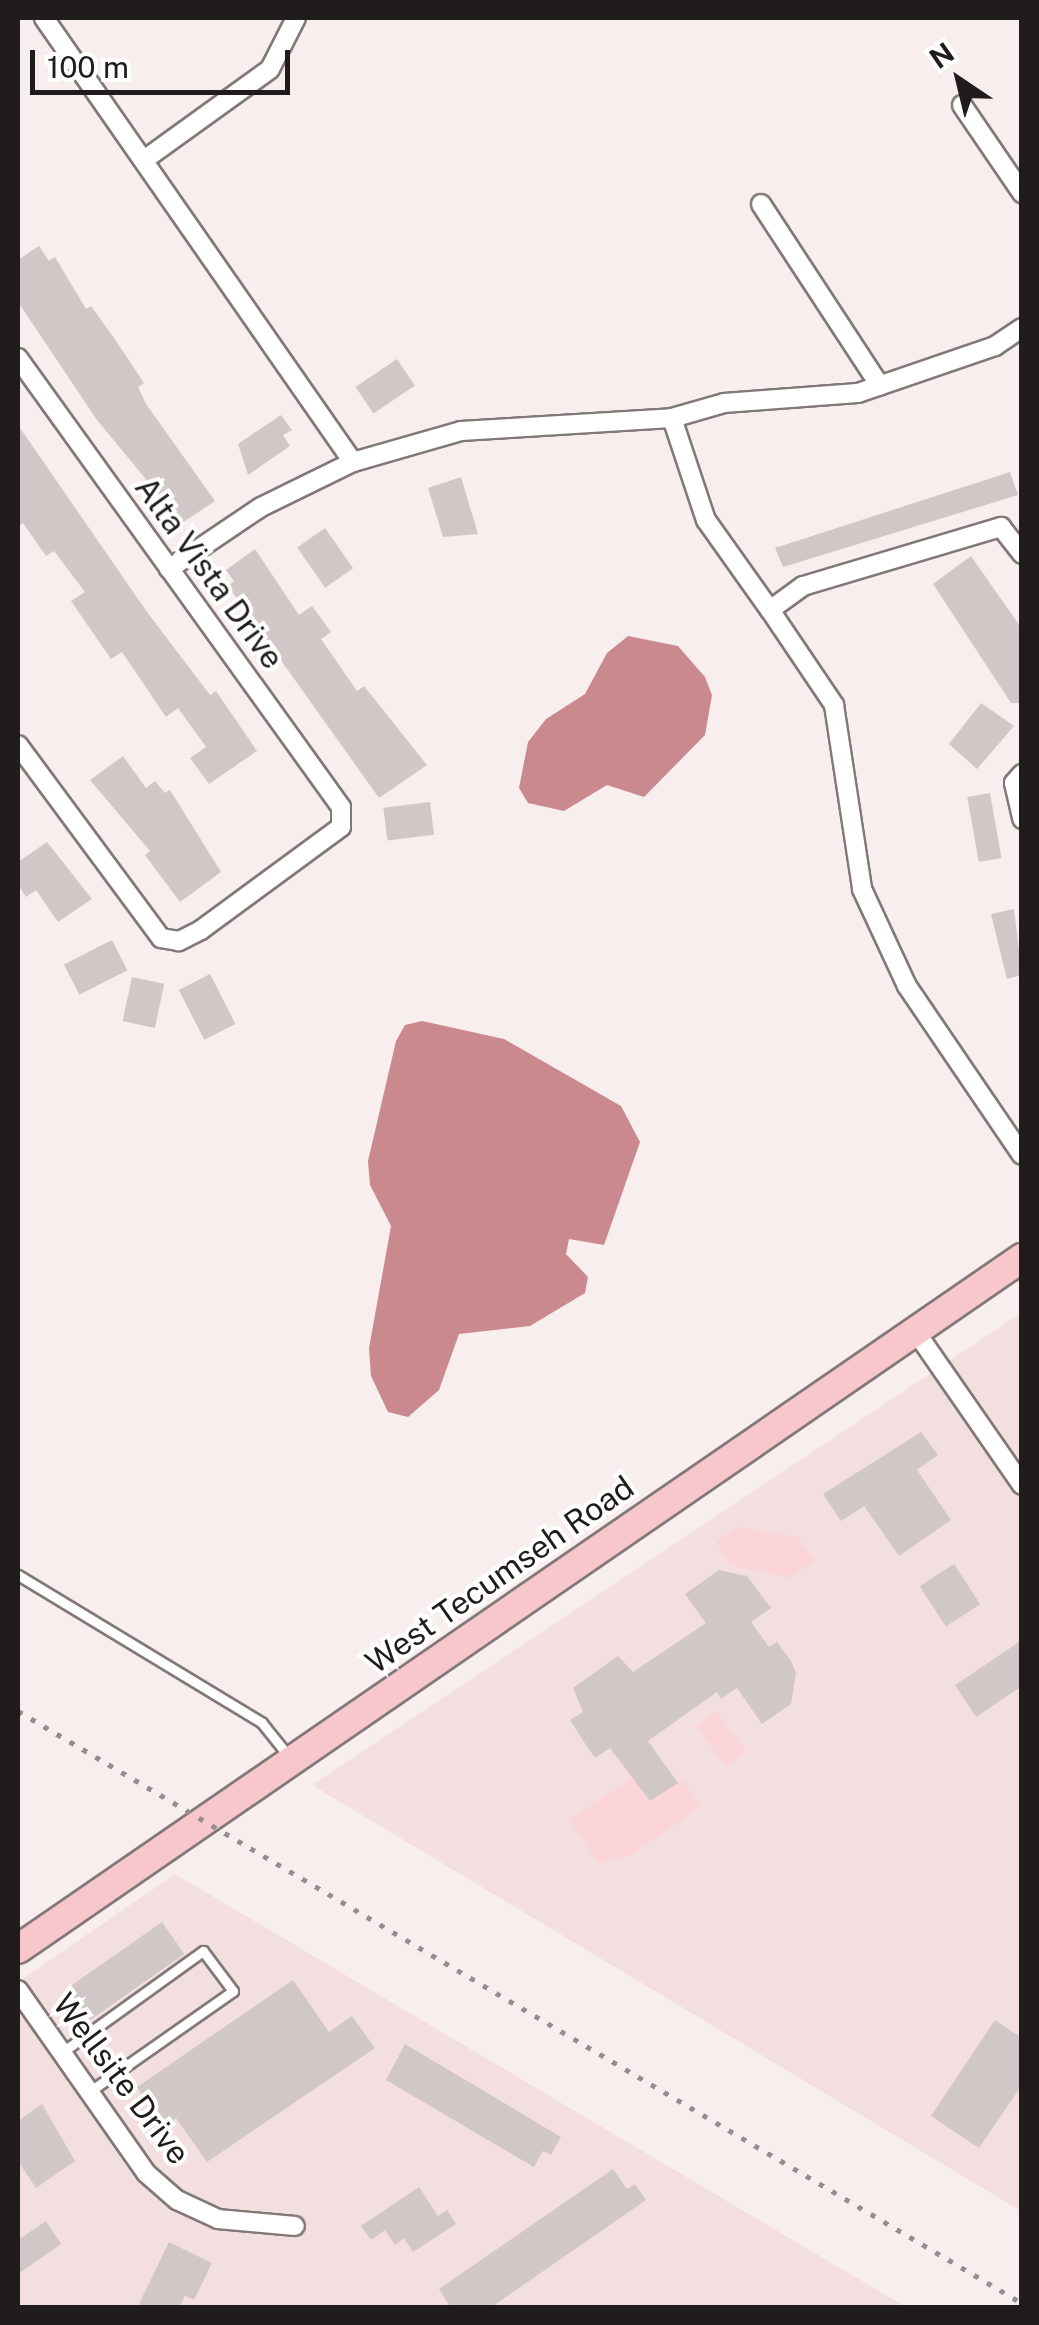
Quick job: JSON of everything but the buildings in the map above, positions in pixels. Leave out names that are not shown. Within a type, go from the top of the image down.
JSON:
[{"type":"main road","name":"West Tecumseh Road","points":[[18,1949],[1022,1258]]},
{"type":"street","points":[[44,18],[353,462]]},
{"type":"street","points":[[144,160],[270,69],[296,18]]},
{"type":"street","points":[[962,106],[1022,193]]},
{"type":"street","points":[[762,204],[880,386]]},
{"type":"street","points":[[169,569],[261,507],[353,462],[461,430],[672,418],[724,403],[880,386],[995,346],[1022,328]]},
{"type":"street","name":"Alta Vista Drive","points":[[18,358],[341,807],[341,827],[201,930],[179,942],[160,938],[18,745]]},
{"type":"street","points":[[672,418],[706,520],[834,705],[862,890],[907,986],[1022,1155]]},
{"type":"street","points":[[770,610],[803,586],[1001,527],[1022,554]]},
{"type":"street","points":[[1022,774],[1014,783],[1022,819]]},
{"type":"street","points":[[916,1332],[1022,1485]]},
{"type":"street","name":"Wellsite Drive","points":[[18,1990],[146,2173],[178,2200],[218,2219],[294,2226]]},
{"type":"lane","points":[[18,1575],[262,1724],[292,1760]]},
{"type":"lane","points":[[62,2053],[203,1951],[233,1990],[89,2092]]},
{"type":"shaded area","points":[[628,636],[678,646],[705,677],[712,695],[705,735],[644,797],[607,785],[564,811],[528,803],[519,788],[528,742],[546,719],[585,694],[607,653]]},
{"type":"shaded area","points":[[422,1021],[504,1039],[621,1106],[640,1142],[604,1245],[569,1239],[566,1254],[588,1277],[585,1293],[530,1326],[459,1334],[439,1390],[408,1417],[388,1412],[371,1376],[369,1348],[391,1226],[370,1185],[368,1161],[396,1041],[405,1025]]},
{"type":"shaded area","points":[[1021,1313],[1021,2211],[312,1785]]},
{"type":"shaded area","points":[[737,1527],[798,1537],[815,1560],[790,1578],[731,1565],[716,1542]]},
{"type":"shaded area","points":[[717,1711],[746,1752],[725,1766],[697,1725]]},
{"type":"shaded area","points":[[633,1777],[650,1801],[683,1780],[700,1807],[632,1855],[598,1863],[569,1820]]},
{"type":"shaded area","points":[[175,1874],[906,2307],[18,2307],[18,1982]]},
{"type":"railway","points":[[18,1711],[1022,2303]]}]
